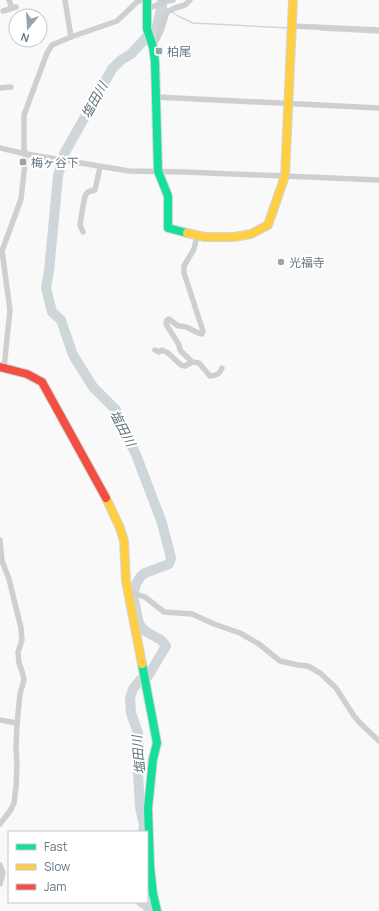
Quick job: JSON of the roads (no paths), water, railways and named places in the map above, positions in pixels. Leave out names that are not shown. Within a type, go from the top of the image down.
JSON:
[{"type":"street","points":[[3,11],[14,8],[9,0]]},
{"type":"street","points":[[65,0],[71,37]]},
{"type":"street","points":[[141,0],[136,2],[117,21],[71,37],[52,46],[47,53],[24,115],[24,149],[26,154],[21,199],[2,251],[3,280],[10,310],[2,367],[27,373],[36,377],[42,382],[106,498],[120,528],[124,541],[126,581],[157,742],[153,759],[148,808],[150,866],[158,911]]},
{"type":"street","points":[[147,0],[147,29],[152,44],[155,62],[158,171],[168,196],[168,228],[205,237],[234,237],[251,234],[268,226],[272,210],[285,176],[293,0]]},
{"type":"street","points":[[147,9],[173,0]]},
{"type":"street","points":[[152,44],[161,31],[167,12],[185,5],[190,0]]},
{"type":"street","points":[[292,26],[379,30]]},
{"type":"street","points":[[0,88],[11,87]]},
{"type":"street","points":[[156,97],[379,108]]},
{"type":"street","points":[[0,148],[56,160],[129,171],[379,180]]},
{"type":"street","points":[[83,232],[80,225],[85,196],[88,192],[95,190],[100,167]]},
{"type":"street","points":[[197,236],[194,249],[184,266],[184,273],[203,331],[202,334],[198,334],[187,326],[178,326],[169,319],[167,320],[166,324],[179,345],[180,350],[192,362],[199,363],[210,376],[219,374],[222,368]]},
{"type":"street","points":[[155,350],[159,352],[162,350],[181,365],[185,366],[192,362]]},
{"type":"street","points":[[0,540],[2,561],[9,579],[21,628],[22,640],[18,652],[19,663],[24,680],[20,694],[17,723],[16,747],[18,764],[14,803],[0,824]]},
{"type":"street","points":[[129,592],[146,597],[164,612],[192,614],[214,624],[240,633],[259,644],[280,661],[308,666],[320,673],[336,688],[360,723],[379,741]]},
{"type":"street","points":[[0,720],[17,723]]},
{"type":"street","points":[[0,865],[3,873],[0,884]]},
{"type":"waterway","name":"塩田川","points":[[143,831],[144,825],[140,807],[138,773],[138,733],[131,713],[130,698],[133,689],[141,679],[148,676],[166,646],[161,640],[145,631],[139,624],[133,595],[136,584],[141,576],[169,564],[171,558],[162,523],[135,452],[119,425],[116,410],[93,387],[73,355],[61,320],[52,312],[46,288],[58,176],[64,154],[112,69],[121,60],[131,54],[157,26],[162,0]]},
{"type":"waterway","name":"塩田川","points":[[162,5],[169,10]]},
{"type":"waterway","points":[[172,12],[193,23],[289,28]]},
{"type":"waterway","points":[[321,30],[379,33]]},
{"type":"waterway","name":"塩田川","points":[[143,903],[151,911]]},
{"type":"place","name":"柏尾","points":[[159,51]]},
{"type":"place","name":"梅ヶ谷下","points":[[23,162]]},
{"type":"place","name":"光福寺","points":[[281,262]]}]
